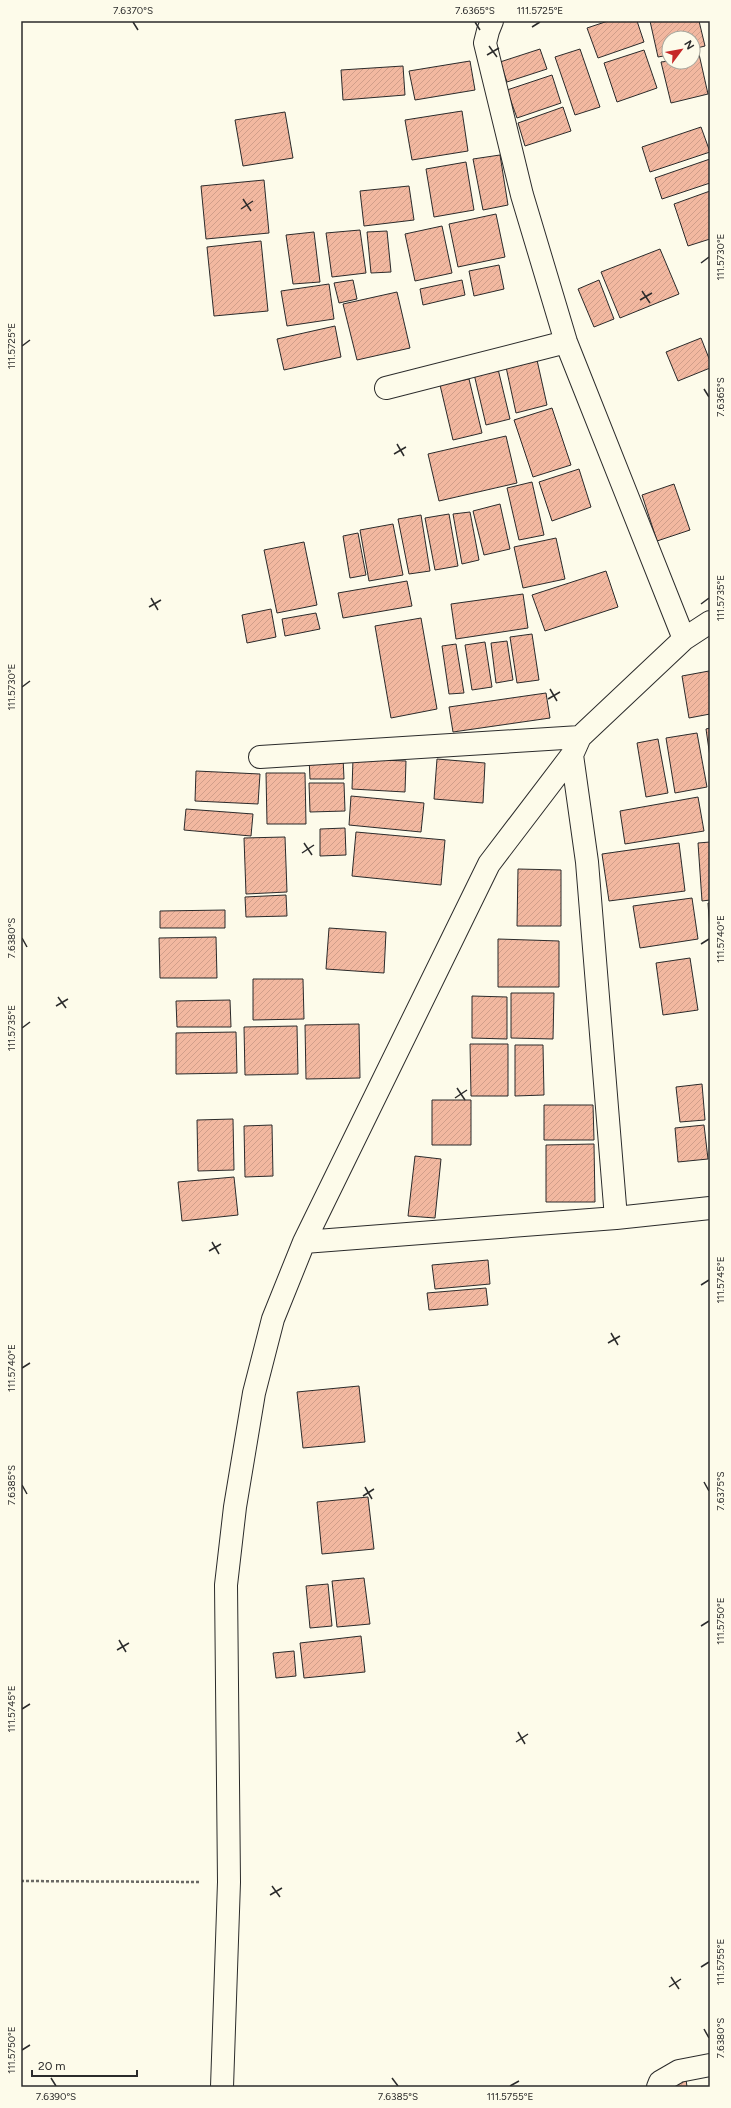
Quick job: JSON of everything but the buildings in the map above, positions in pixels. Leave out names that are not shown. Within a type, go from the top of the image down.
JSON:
[{"type":"street","points":[[492,21],[485,43],[522,194],[566,342],[684,639]]},
{"type":"street","points":[[386,388],[566,342]]},
{"type":"street","points":[[222,2087],[229,1882],[226,1600],[234,1515],[258,1378],[273,1319],[304,1242],[488,864],[576,746],[684,639],[710,622]]},
{"type":"street","points":[[260,756],[576,746]]},
{"type":"street","points":[[576,746],[616,1218]]},
{"type":"street","points":[[304,1242],[616,1218],[710,1208]]},
{"type":"street","points":[[658,2087],[660,2082],[679,2071],[710,2066]]},
{"type":"path","points":[[21,1881],[229,1882]]}]
